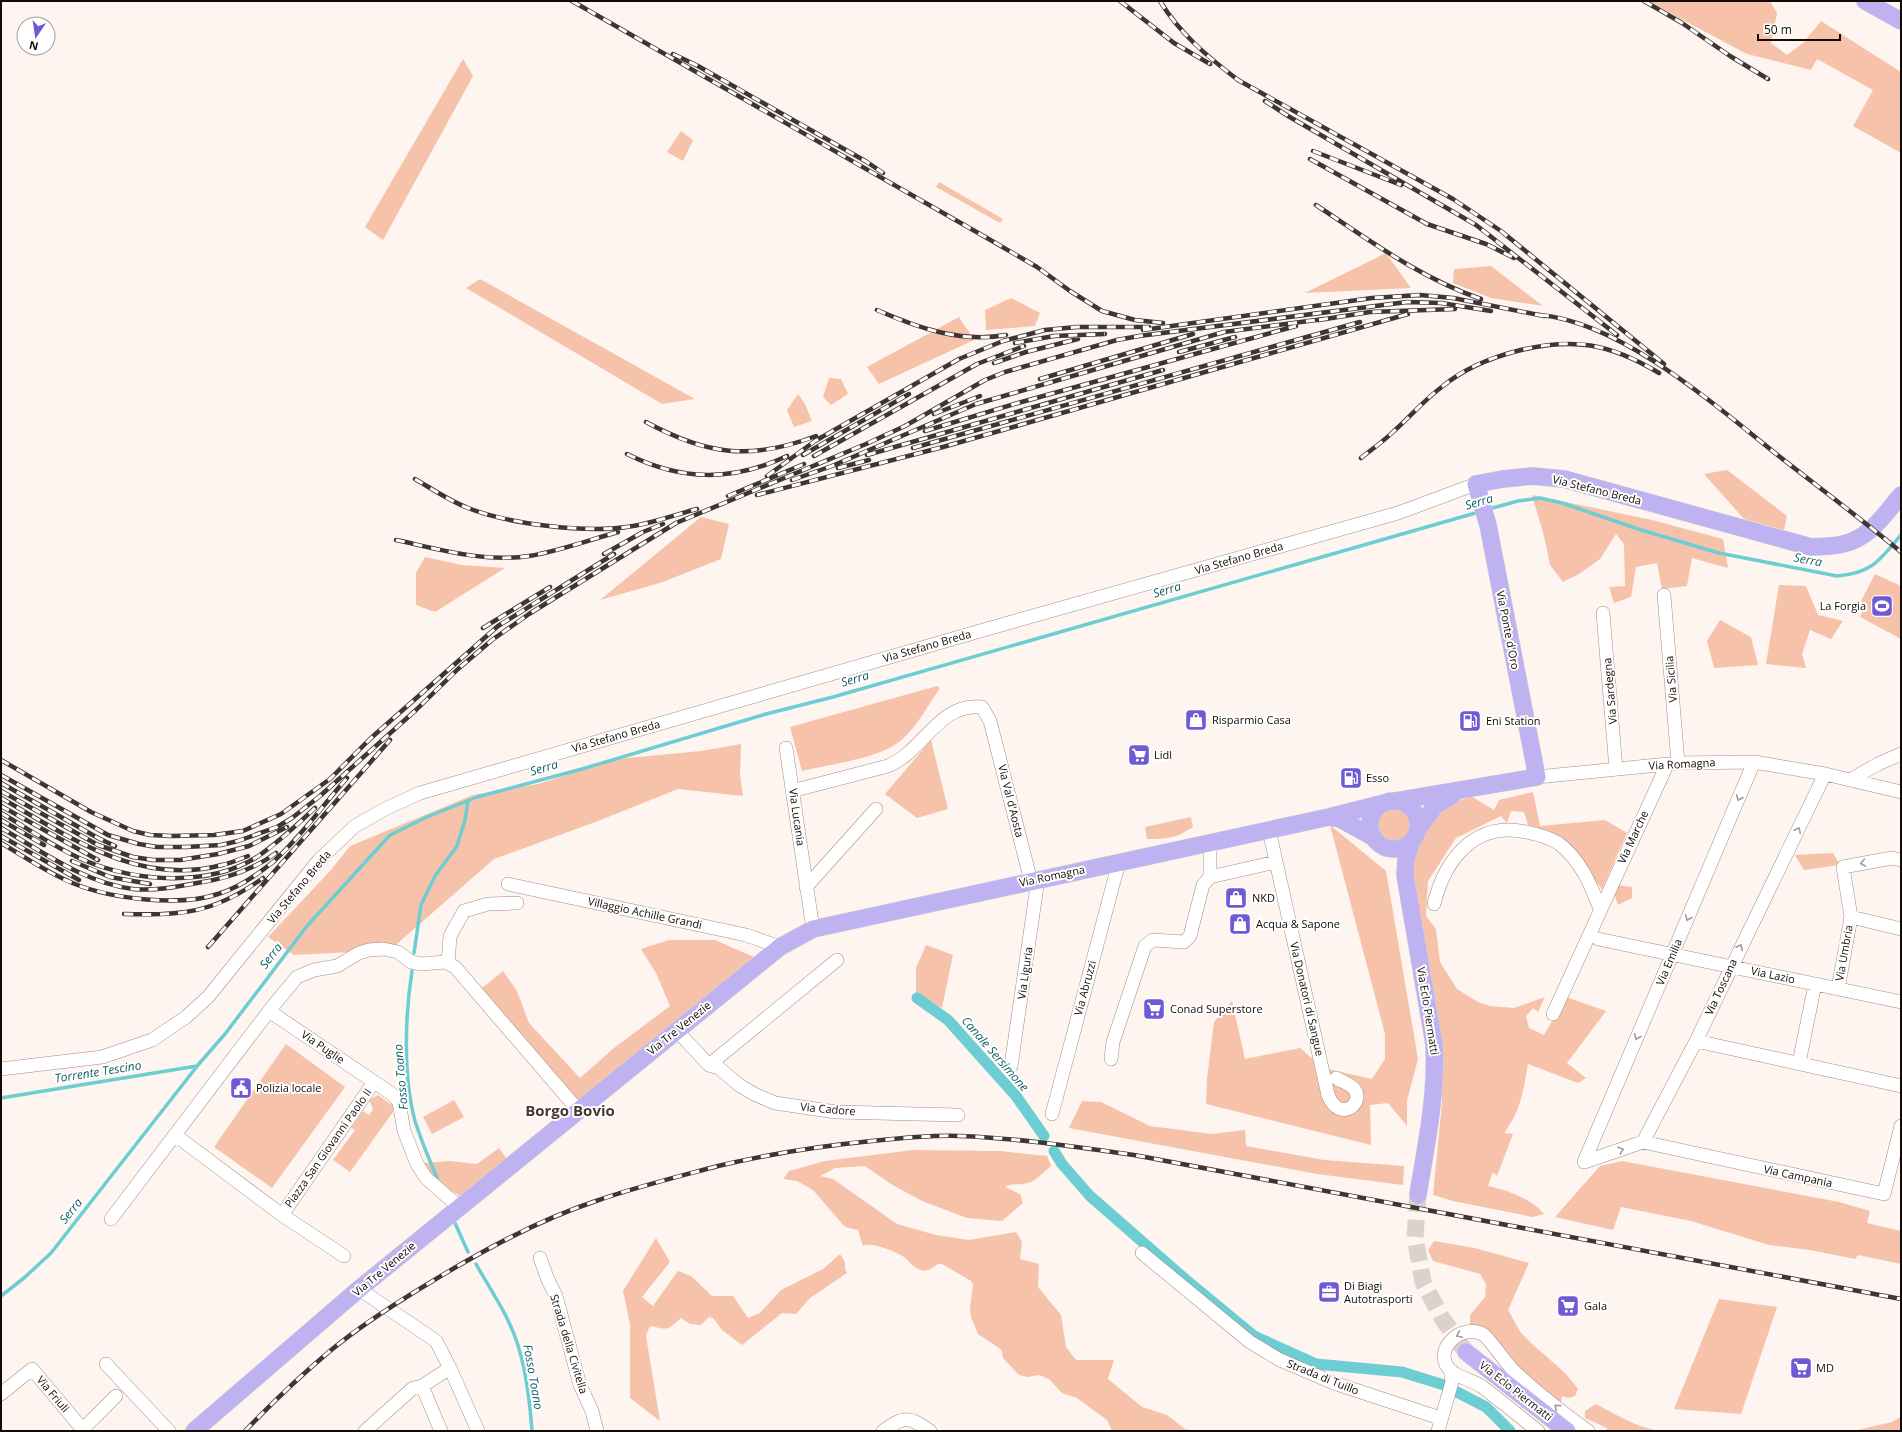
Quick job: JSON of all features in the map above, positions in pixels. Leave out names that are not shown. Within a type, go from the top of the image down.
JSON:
[{"type":"main road","points":[[1865,1],[1901,21]]},
{"type":"main road","name":"Via Stefano Breda","points":[[1476,484],[1532,476],[1564,479],[1811,547],[1842,545],[1857,539],[1875,527],[1901,495]]},
{"type":"main road","name":"Via Ponte d'Oro","points":[[1476,484],[1488,525],[1537,777]]},
{"type":"main road","name":"Via Romagna","points":[[780,947],[812,930],[1035,880],[1329,817],[1390,802],[1537,777]]},
{"type":"main road","name":"Via Romagna","points":[[1419,828],[1435,806],[1446,797],[1461,790]]},
{"type":"main road","points":[[1329,817],[1340,819],[1379,843],[1398,849],[1410,844],[1419,828],[1415,813],[1407,804],[1390,802],[1377,807],[1372,814],[1370,822],[1379,843]]},
{"type":"main road","name":"Via Eclo Piermatti","points":[[1379,843],[1397,860],[1405,875]]},
{"type":"main road","name":"Via Eclo Piermatti","points":[[1410,844],[1406,859],[1405,875],[1434,1044],[1436,1068],[1432,1113],[1418,1195]]},
{"type":"main road","name":"Via Tre Venezie","points":[[194,1431],[359,1289],[780,947]]},
{"type":"main road","name":"Via Eclo Piermatti","points":[[1466,1352],[1566,1431]]},
{"type":"street","name":"Via Stefano Breda","points":[[1,1069],[102,1057],[152,1040],[186,1017],[208,997],[319,860],[356,826],[385,808],[420,793],[979,631],[1398,513],[1476,484]]},
{"type":"street","name":"Via Sicilia","points":[[1664,595],[1672,764]]},
{"type":"street","name":"Via Sardegna","points":[[1603,613],[1616,769]]},
{"type":"street","name":"Via Val d'Aosta","points":[[792,791],[888,766],[900,761],[915,748],[946,715],[972,706],[982,707],[990,721],[1035,880]]},
{"type":"street","name":"Via Lucania","points":[[786,748],[812,930]]},
{"type":"street","points":[[1850,780],[1878,764],[1901,754]]},
{"type":"street","name":"Via Romagna","points":[[1537,777],[1672,764],[1754,762],[1825,774],[1901,792]]},
{"type":"street","name":"Via Emilia","points":[[1643,1142],[1584,1162],[1754,762]]},
{"type":"street","name":"Via Marche","points":[[1553,1014],[1600,909],[1672,764]]},
{"type":"street","name":"Via Toscana","points":[[1643,1142],[1696,1041],[1825,774]]},
{"type":"street","points":[[806,887],[876,809]]},
{"type":"street","points":[[1434,904],[1438,886],[1445,870],[1457,853],[1473,840],[1493,832],[1512,829],[1536,834],[1557,843],[1576,861],[1589,881],[1600,909]]},
{"type":"street","name":"Via Donatori di Sangue","points":[[1269,830],[1328,1095],[1332,1105],[1340,1110],[1350,1108],[1356,1102],[1358,1095],[1355,1089],[1336,1078]]},
{"type":"street","points":[[1210,842],[1210,877]]},
{"type":"street","name":"Via Umbria","points":[[1838,989],[1851,917],[1843,867],[1892,858],[1901,860]]},
{"type":"street","name":"Via Abruzzi","points":[[1052,1114],[1119,862]]},
{"type":"street","points":[[1111,1059],[1113,1042],[1145,946],[1153,940],[1184,942],[1190,936],[1202,885],[1210,877],[1276,862]]},
{"type":"street","name":"Via Liguria","points":[[1011,1066],[1035,880]]},
{"type":"street","name":"Villaggio Achille Grandi","points":[[508,884],[746,935],[780,947]]},
{"type":"street","points":[[448,963],[450,936],[464,911],[488,904],[517,903]]},
{"type":"street","name":"Via Umbria","points":[[1851,917],[1901,929]]},
{"type":"street","name":"Via Lazio","points":[[1598,939],[1901,1002]]},
{"type":"street","points":[[111,1219],[269,1011],[297,978],[314,970],[337,966],[359,953],[383,949],[398,952],[411,962],[422,964],[445,962],[456,967],[578,1110]]},
{"type":"street","points":[[709,1065],[837,960]]},
{"type":"street","points":[[1799,1063],[1815,984]]},
{"type":"street","name":"Via Puglie","points":[[269,1011],[392,1094],[399,1102],[404,1131],[417,1164],[426,1178],[459,1207]]},
{"type":"street","name":"Via Cadore","points":[[676,1030],[709,1065],[719,1068],[739,1085],[754,1094],[775,1102],[836,1112],[958,1114]]},
{"type":"street","points":[[1696,1041],[1901,1086]]},
{"type":"street","name":"Piazza San Giovanni Paolo II","points":[[282,1215],[374,1082]]},
{"type":"street","name":"Via Campania","points":[[1643,1142],[1884,1194],[1901,1126]]},
{"type":"street","points":[[175,1135],[282,1215],[344,1256]]},
{"type":"street","name":"Strada di Tuillo","points":[[1142,1253],[1250,1342],[1280,1360],[1334,1383],[1440,1418]]},
{"type":"street","name":"Strada della Civitella","points":[[540,1258],[556,1296],[580,1385],[592,1411],[596,1431]]},
{"type":"street","points":[[359,1289],[436,1341],[450,1368],[478,1431]]},
{"type":"street","points":[[1438,1431],[1440,1418],[1452,1382],[1451,1370],[1446,1361],[1446,1348],[1452,1339],[1462,1332],[1475,1332],[1484,1335],[1511,1368],[1588,1431]]},
{"type":"street","points":[[106,1364],[169,1431]]},
{"type":"street","points":[[365,1431],[413,1388],[422,1386],[450,1368]]},
{"type":"street","name":"Via Friuli","points":[[1,1394],[32,1369],[83,1431]]},
{"type":"street","points":[[1451,1370],[1480,1386],[1538,1431]]},
{"type":"street","points":[[1446,1400],[1458,1387],[1469,1383],[1480,1386]]},
{"type":"street","points":[[422,1386],[441,1431]]},
{"type":"street","points":[[83,1431],[116,1396]]},
{"type":"street","points":[[883,1431],[898,1421],[909,1419],[930,1431]]},
{"type":"shaded area","points":[[1647,1],[1770,1],[1777,13],[1771,43],[1787,55],[1803,43],[1821,21],[1901,72],[1901,153],[1853,126],[1873,90],[1817,59],[1811,70],[1747,54]]},
{"type":"shaded area","points":[[463,59],[473,76],[383,240],[365,227]]},
{"type":"shaded area","points":[[681,131],[693,140],[683,161],[667,152]]},
{"type":"shaded area","points":[[939,182],[1003,219],[1000,223],[936,187]]},
{"type":"shaded area","points":[[1386,253],[1411,288],[1305,293]]},
{"type":"shaded area","points":[[1491,266],[1543,306],[1491,298],[1453,283],[1454,269]]},
{"type":"shaded area","points":[[480,279],[695,399],[662,404],[466,288]]},
{"type":"shaded area","points":[[1011,298],[1040,313],[1035,326],[986,330],[985,310]]},
{"type":"shaded area","points":[[959,317],[974,340],[879,384],[867,367]]},
{"type":"shaded area","points":[[829,378],[841,379],[848,394],[831,405],[823,397]]},
{"type":"shaded area","points":[[798,394],[805,404],[812,421],[794,427],[787,410]]},
{"type":"shaded area","points":[[1727,470],[1787,516],[1784,530],[1744,519],[1704,474]]},
{"type":"shaded area","points":[[1532,495],[1652,520],[1723,539],[1728,568],[1692,558],[1687,586],[1662,589],[1657,563],[1636,567],[1631,597],[1614,603],[1609,587],[1625,586],[1624,544],[1616,534],[1600,559],[1579,574],[1563,582],[1550,565],[1544,536]]},
{"type":"shaded area","points":[[701,517],[729,524],[721,559],[660,583],[600,600]]},
{"type":"shaded area","points":[[425,557],[462,565],[505,568],[435,612],[416,605],[416,573]]},
{"type":"shaded area","name":"La Forgia","points":[[1875,574],[1901,586],[1901,639],[1860,617],[1863,610],[1861,601]]},
{"type":"shaded area","points":[[1779,585],[1806,586],[1818,615],[1843,621],[1831,639],[1810,630],[1802,654],[1806,668],[1766,664]]},
{"type":"shaded area","points":[[1720,620],[1751,637],[1758,665],[1714,668],[1707,641]]},
{"type":"shaded area","points":[[937,686],[940,688],[911,730],[905,737],[890,748],[866,757],[802,771],[790,727]]},
{"type":"shaded area","points":[[931,740],[948,809],[917,818],[885,794]]},
{"type":"shaded area","points":[[741,744],[740,775],[743,796],[678,789],[598,821],[494,859],[390,950],[294,955],[268,937],[331,870],[350,846],[473,795],[538,784],[617,759],[701,751]]},
{"type":"shaded area","points":[[1533,792],[1540,826],[1605,820],[1627,833],[1602,889],[1578,853],[1549,831],[1528,825],[1524,812],[1511,811],[1507,823],[1501,816],[1456,838],[1428,881],[1426,916],[1436,929],[1440,962],[1457,989],[1478,1002],[1490,1006],[1514,1008],[1545,997],[1538,1012],[1533,1008],[1526,1016],[1529,1028],[1544,1035],[1566,997],[1606,1011],[1567,1063],[1586,1078],[1578,1083],[1528,1064],[1518,1109],[1504,1133],[1513,1134],[1497,1176],[1493,1172],[1488,1186],[1519,1196],[1533,1204],[1544,1214],[1533,1217],[1453,1201],[1433,1195],[1442,1102],[1441,1063],[1436,1003],[1410,864],[1422,837],[1440,809],[1471,796],[1494,810],[1499,800]]},
{"type":"shaded area","points":[[1392,808],[1398,808],[1402,809],[1409,815],[1412,825],[1411,832],[1405,839],[1398,842],[1392,842],[1388,841],[1381,835],[1378,828],[1378,822],[1379,818],[1385,811]]},
{"type":"shaded area","points":[[1191,817],[1193,828],[1181,834],[1167,838],[1147,839],[1145,827]]},
{"type":"shaded area","points":[[1330,825],[1386,871],[1418,1059],[1407,1101],[1407,1126],[1388,1103],[1370,1105],[1371,1145],[1206,1104],[1207,1079],[1214,1022],[1232,1001],[1245,1059],[1300,1048],[1323,1068],[1372,1079],[1385,1059],[1385,1034]]},
{"type":"shaded area","points":[[1833,853],[1840,865],[1804,870],[1795,855]]},
{"type":"shaded area","points":[[1611,884],[1632,887],[1632,898],[1618,905]]},
{"type":"shaded area","points":[[669,940],[715,940],[756,958],[578,1103],[481,989],[503,971],[517,991],[529,1023],[580,1078],[614,1048],[670,1006],[656,973],[641,949]]},
{"type":"shaded area","points":[[926,945],[953,955],[942,1008],[916,993],[916,968]]},
{"type":"shaded area","points":[[286,1044],[345,1087],[272,1188],[214,1147]]},
{"type":"shaded area","points":[[378,1095],[393,1106],[393,1112],[350,1172],[333,1160],[355,1130],[351,1128],[363,1111],[369,1115],[373,1109],[369,1100]]},
{"type":"shaded area","points":[[454,1100],[464,1117],[432,1134],[423,1117]]},
{"type":"shaded area","points":[[1082,1101],[1101,1102],[1150,1126],[1212,1134],[1245,1130],[1246,1146],[1324,1160],[1404,1166],[1403,1185],[1317,1174],[1069,1128]]},
{"type":"shaded area","points":[[499,1148],[507,1159],[460,1196],[444,1186],[435,1178],[424,1163],[450,1161],[477,1164]]},
{"type":"shaded area","points":[[913,1150],[1000,1151],[1047,1156],[1051,1166],[1031,1182],[1005,1187],[1020,1194],[1023,1203],[1002,1221],[967,1218],[922,1201],[891,1184],[865,1166],[835,1168],[820,1176],[833,1179],[897,1224],[936,1235],[969,1240],[1016,1232],[1022,1242],[1020,1259],[1039,1264],[1038,1287],[1061,1315],[1066,1347],[1076,1360],[1114,1360],[1108,1379],[1142,1407],[1167,1415],[1185,1429],[1195,1431],[1112,1431],[1107,1420],[1077,1398],[1062,1393],[1049,1379],[1039,1375],[1027,1377],[1019,1375],[1003,1358],[1002,1351],[999,1348],[978,1334],[971,1317],[970,1309],[973,1284],[971,1281],[942,1264],[938,1264],[924,1271],[912,1265],[904,1257],[890,1250],[872,1245],[863,1246],[858,1230],[845,1227],[813,1190],[797,1181],[783,1179],[789,1171],[825,1161]]},
{"type":"shaded area","points":[[1622,1161],[1839,1202],[1870,1211],[1867,1223],[1901,1231],[1901,1264],[1858,1255],[1855,1259],[1810,1250],[1769,1245],[1691,1221],[1621,1207],[1613,1230],[1555,1217],[1600,1166]]},
{"type":"shaded area","points":[[656,1238],[670,1262],[642,1297],[653,1306],[678,1271],[691,1276],[712,1296],[733,1296],[748,1318],[760,1313],[781,1290],[823,1269],[840,1254],[845,1262],[845,1269],[847,1273],[810,1298],[796,1314],[782,1313],[742,1345],[722,1330],[713,1318],[709,1317],[701,1325],[690,1324],[681,1318],[674,1325],[665,1329],[652,1326],[649,1328],[646,1336],[660,1421],[630,1398],[630,1324],[623,1291]]},
{"type":"shaded area","points":[[1434,1241],[1475,1248],[1529,1263],[1508,1310],[1524,1336],[1572,1381],[1578,1389],[1575,1396],[1568,1398],[1562,1396],[1561,1402],[1543,1392],[1524,1375],[1507,1356],[1496,1338],[1470,1327],[1470,1315],[1485,1297],[1486,1284],[1480,1274],[1433,1261],[1428,1250]]},
{"type":"shaded area","points":[[1719,1299],[1777,1307],[1741,1414],[1674,1409]]},
{"type":"shaded area","points":[[1596,1404],[1634,1423],[1658,1431],[1606,1431],[1607,1428],[1585,1418],[1585,1411]]},
{"type":"shaded area","points":[[1901,1417],[1901,1431],[1853,1431],[1892,1422]]},
{"type":"waterway","name":"Serra","points":[[1489,509],[1518,501],[1540,498],[1562,503],[1641,530],[1719,553],[1837,576],[1867,569],[1880,559],[1901,535]]},
{"type":"waterway","name":"Serra","points":[[1,1296],[24,1278],[51,1253],[198,1065],[225,1034],[307,926],[390,835],[427,817],[477,797],[582,769],[766,714],[833,697],[1479,512]]},
{"type":"waterway","name":"Fosso Toano","points":[[414,953],[421,905],[435,876],[457,846],[465,820],[468,801]]},
{"type":"waterway","name":"Fosso Toano","points":[[412,971],[406,1046],[408,1085],[415,1121],[437,1178]]},
{"type":"waterway","name":"Canale Sersimone","points":[[917,998],[948,1020],[1016,1096],[1044,1136]]},
{"type":"waterway","name":"Torrente Tescino","points":[[1,1098],[197,1066]]},
{"type":"waterway","points":[[1054,1151],[1062,1164],[1090,1196],[1185,1279],[1254,1336],[1316,1364],[1402,1372],[1444,1385]]},
{"type":"waterway","name":"Fosso Toano","points":[[455,1223],[468,1252]]},
{"type":"waterway","name":"Fosso Toano","points":[[476,1264],[506,1316],[515,1338],[522,1359],[526,1379],[532,1431]]},
{"type":"waterway","points":[[1455,1391],[1486,1407],[1510,1431]]},
{"type":"tunnel","points":[[1418,1195],[1415,1237],[1423,1282],[1442,1318],[1466,1352]]},
{"type":"railway","points":[[572,1],[1037,267],[1070,291],[1102,311],[1135,320],[1163,323]]},
{"type":"railway","points":[[1120,1],[1174,43],[1210,64]]},
{"type":"railway","points":[[1160,1],[1176,24],[1195,44],[1238,80],[1453,199],[1501,231],[1664,364]]},
{"type":"railway","points":[[1644,1],[1682,23],[1730,56],[1768,79]]},
{"type":"railway","points":[[673,54],[698,66],[867,162],[883,173]]},
{"type":"railway","points":[[1265,101],[1288,116],[1476,225],[1617,335]]},
{"type":"railway","points":[[1313,151],[1401,185]]},
{"type":"railway","points":[[1310,159],[1427,224],[1486,244],[1514,258]]},
{"type":"railway","points":[[1316,205],[1375,245],[1416,269],[1481,299]]},
{"type":"railway","points":[[1143,330],[1372,298],[1420,295],[1453,298],[1544,316]]},
{"type":"railway","points":[[1,775],[108,835],[139,844],[157,847],[186,847],[221,845],[238,841],[277,827],[292,818],[320,796],[416,710],[458,669],[492,640],[529,614],[676,523],[866,444],[905,426],[985,380],[1005,372],[1117,340],[1139,336],[1407,302],[1441,303],[1491,311]]},
{"type":"railway","points":[[1319,320],[1370,312],[1455,309]]},
{"type":"railway","points":[[877,310],[908,323],[940,332],[973,337],[1006,335]]},
{"type":"railway","points":[[757,495],[943,447],[1408,314]]},
{"type":"railway","points":[[1540,315],[1571,321],[1602,333],[1665,368],[1724,412],[1901,552]]},
{"type":"railway","points":[[792,480],[832,466],[976,404],[1224,332],[1324,319]]},
{"type":"railway","points":[[913,448],[1360,322]]},
{"type":"railway","points":[[925,431],[1018,403],[1296,326]]},
{"type":"railway","points":[[767,476],[815,441],[959,359],[1003,341],[1045,330],[1077,327],[1149,327]]},
{"type":"railway","points":[[1015,343],[1054,336],[1105,334]]},
{"type":"railway","points":[[1040,379],[1193,334]]},
{"type":"railway","points":[[1179,352],[1235,337]]},
{"type":"railway","points":[[994,363],[1026,352],[1078,339]]},
{"type":"railway","points":[[1361,458],[1386,438],[1430,396],[1451,380],[1478,364],[1517,351],[1556,344],[1590,346],[1607,349],[1624,355],[1659,373]]},
{"type":"railway","points":[[814,456],[977,364],[1024,346]]},
{"type":"railway","points":[[867,455],[1163,370]]},
{"type":"railway","points":[[803,455],[909,394]]},
{"type":"railway","points":[[934,414],[980,396]]},
{"type":"railway","points":[[646,422],[689,442],[709,448],[729,451],[770,449],[816,436]]},
{"type":"railway","points":[[627,454],[647,463],[667,469],[707,475],[726,474],[746,470],[787,456]]},
{"type":"railway","points":[[838,468],[869,460]]},
{"type":"railway","points":[[728,496],[804,464]]},
{"type":"railway","points":[[415,479],[468,508],[504,519],[546,526],[590,529],[609,529],[636,526],[697,509]]},
{"type":"railway","points":[[604,554],[643,532],[663,524]]},
{"type":"railway","points":[[396,540],[462,554],[496,558],[512,558],[551,551],[618,532]]},
{"type":"railway","points":[[1,760],[91,812],[133,831],[150,835],[171,836],[214,835],[243,831],[281,814],[330,779],[371,738],[498,626],[614,554]]},
{"type":"railway","points":[[483,628],[550,587]]},
{"type":"railway","points":[[208,947],[390,740]]},
{"type":"railway","points":[[1,843],[56,875],[75,884],[108,894],[146,900],[166,901],[202,898],[218,894],[240,885],[273,862],[302,832],[347,778]]},
{"type":"railway","points":[[1,783],[98,838],[115,846]]},
{"type":"railway","points":[[1,791],[98,845],[133,857],[153,860],[180,860],[218,854],[249,846],[287,827]]},
{"type":"railway","points":[[1,798],[79,842],[134,864],[162,869],[192,870],[225,864],[248,856]]},
{"type":"railway","points":[[1,806],[98,860]]},
{"type":"railway","points":[[1,813],[54,845],[86,861],[127,873],[150,877],[173,878],[195,877],[238,867],[257,857],[272,846],[315,808]]},
{"type":"railway","points":[[1,820],[44,845]]},
{"type":"railway","points":[[1,828],[81,873],[115,886],[133,889],[165,888],[218,879],[248,869],[276,853]]},
{"type":"railway","points":[[1,836],[79,880]]},
{"type":"railway","points":[[72,861],[110,877],[150,884]]},
{"type":"railway","points":[[124,914],[163,914],[197,910],[229,899],[263,878]]},
{"type":"railway","points":[[245,1431],[308,1370],[365,1324],[401,1300],[467,1261],[509,1238],[552,1218],[626,1191],[718,1166],[775,1154],[814,1148],[927,1136],[981,1137],[1047,1143],[1134,1155],[1901,1299]]},
{"type":"place","name":"La Forgia","points":[[1882,606]]},
{"type":"place","name":"Risparmio Casa","points":[[1196,720]]},
{"type":"place","name":"Eni Station","points":[[1470,721]]},
{"type":"place","name":"Lidl","points":[[1139,755]]},
{"type":"place","name":"Esso","points":[[1351,778]]},
{"type":"place","name":"NKD","points":[[1236,898]]},
{"type":"place","name":"Acqua & Sapone","points":[[1240,924]]},
{"type":"place","name":"Conad Superstore","points":[[1154,1009]]},
{"type":"place","name":"Polizia locale","points":[[241,1088]]},
{"type":"place","name":"Di Biagi Autotrasporti","points":[[1329,1292]]},
{"type":"place","name":"Gala","points":[[1568,1306]]},
{"type":"place","name":"MD","points":[[1801,1368]]},
{"type":"district","name":"Borgo Bovio","points":[[570,1111]]}]
